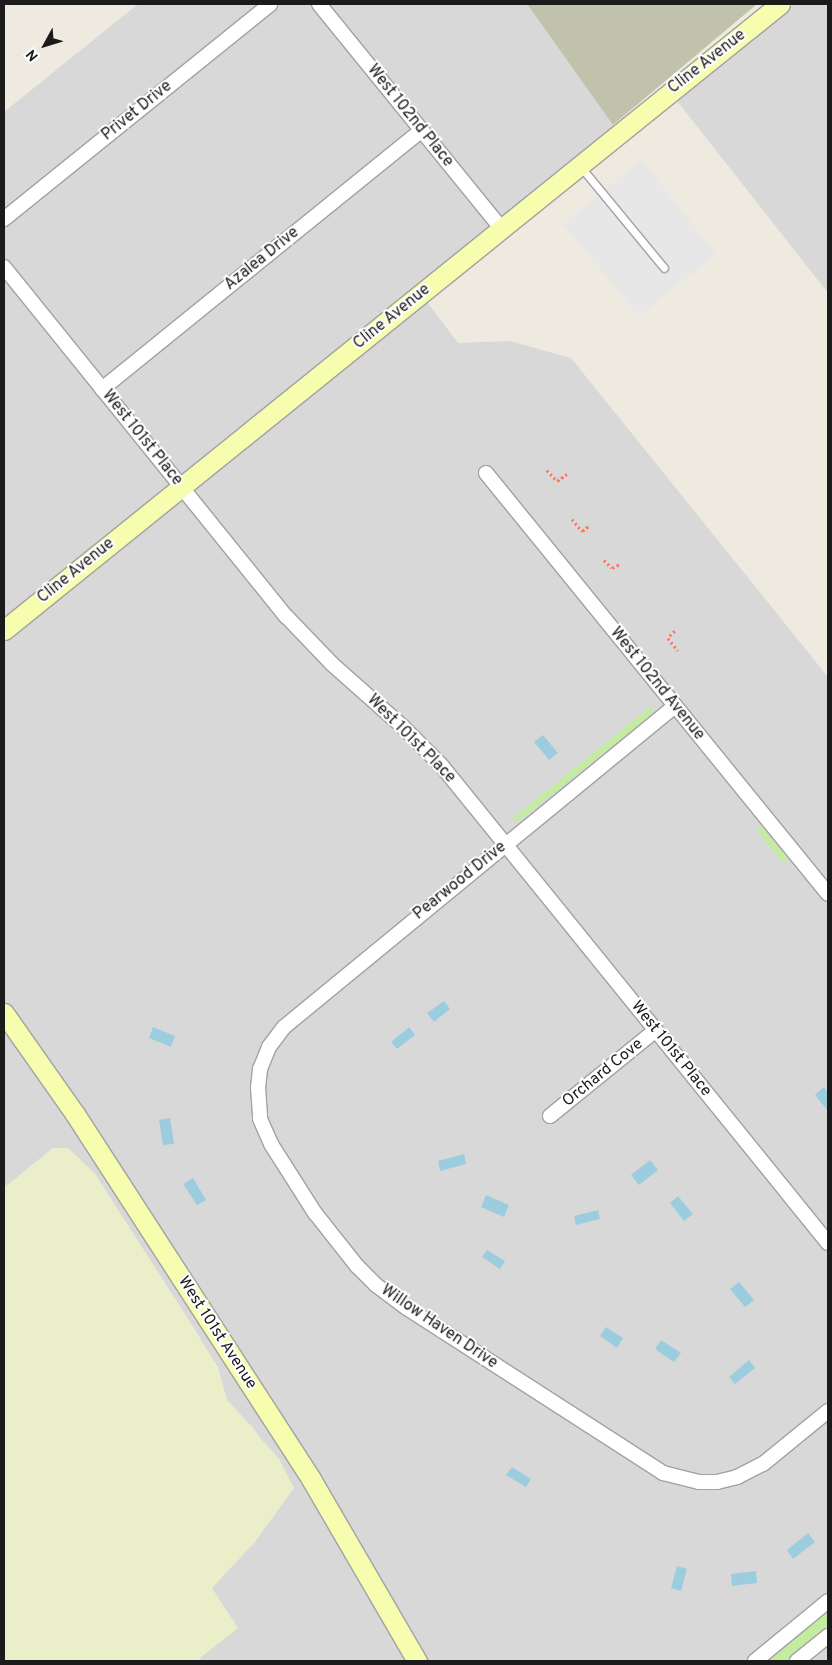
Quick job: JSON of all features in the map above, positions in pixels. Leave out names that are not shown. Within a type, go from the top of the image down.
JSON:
[{"type":"street","name":"Privet Drive","points":[[4,219],[270,4]]},
{"type":"street","name":"West 102nd Place","points":[[319,4],[501,228]]},
{"type":"street","name":"Cline Avenue","points":[[4,630],[780,4]]},
{"type":"street","name":"Azalea Drive","points":[[102,389],[422,130]]},
{"type":"street","name":"West 101st Place","points":[[4,267],[286,616],[332,664],[423,746],[505,844],[828,1243]]},
{"type":"street","name":"West 102nd Avenue","points":[[486,473],[828,894]]},
{"type":"street","name":"Pearwood Drive","points":[[260,1069],[269,1047],[284,1027],[675,706]]},
{"type":"street","name":"West 101st Avenue","points":[[4,1013],[75,1114],[311,1479],[417,1661]]},
{"type":"street","name":"Orchard Cove","points":[[550,1116],[656,1030]]},
{"type":"street","name":"Willow Haven Drive","points":[[260,1069],[258,1105],[268,1138],[315,1212],[362,1271],[408,1308],[652,1466],[672,1476],[694,1482],[717,1482],[746,1473],[770,1458],[828,1411]]},
{"type":"street","points":[[755,1661],[828,1602]]},
{"type":"street","points":[[797,1661],[828,1636]]},
{"type":"lane","points":[[579,165],[664,268]]},
{"type":"path","points":[[547,470],[557,481],[567,474]]},
{"type":"path","points":[[572,519],[582,531],[590,525]]},
{"type":"path","points":[[604,560],[612,568],[620,564]]},
{"type":"path","points":[[675,631],[668,638],[678,651]]},
{"type":"shaded area","points":[[138,4],[527,4],[619,133],[421,294],[458,343],[510,341],[571,358],[828,677],[828,1661],[200,1661],[211,1588],[254,1543],[294,1488],[254,1429],[227,1400],[199,1336],[95,1174],[68,1148],[53,1148],[4,1188],[4,112]]},
{"type":"shaded area","points":[[527,4],[757,4],[613,125]]},
{"type":"shaded area","points":[[778,4],[828,4],[828,293],[670,92]]},
{"type":"shaded area","points":[[641,159],[716,254],[639,316],[563,224]]},
{"type":"shaded area","points":[[53,1148],[68,1148],[95,1174],[218,1367],[227,1400],[279,1459],[294,1488],[254,1543],[212,1588],[238,1628],[200,1658],[200,1661],[4,1661],[4,1188]]},
{"type":"green space","points":[[651,706],[654,709],[647,718],[524,817],[514,822],[512,819]]},
{"type":"green space","points":[[762,827],[788,859],[783,863],[756,830]]},
{"type":"green space","points":[[828,1608],[828,1626],[785,1661],[763,1661]]},
{"type":"water","points":[[543,735],[558,753],[549,760],[534,742]]},
{"type":"water","points":[[444,1001],[450,1009],[434,1022],[427,1013]]},
{"type":"water","points":[[153,1027],[175,1036],[171,1047],[149,1038]]},
{"type":"water","points":[[409,1027],[415,1035],[397,1049],[391,1042]]},
{"type":"water","points":[[824,1087],[828,1093],[828,1111],[815,1095]]},
{"type":"water","points":[[170,1118],[174,1144],[163,1145],[159,1120]]},
{"type":"water","points":[[464,1154],[466,1164],[440,1171],[438,1161]]},
{"type":"water","points":[[650,1160],[658,1170],[639,1185],[631,1175]]},
{"type":"water","points":[[193,1178],[206,1200],[197,1205],[183,1184]]},
{"type":"water","points":[[486,1195],[509,1205],[504,1217],[481,1207]]},
{"type":"water","points":[[678,1196],[693,1214],[684,1221],[670,1203]]},
{"type":"water","points":[[598,1210],[600,1219],[576,1225],[574,1216]]},
{"type":"water","points":[[487,1250],[505,1261],[500,1269],[482,1257]]},
{"type":"water","points":[[739,1282],[754,1300],[745,1307],[730,1289]]},
{"type":"water","points":[[606,1327],[623,1338],[617,1348],[600,1336]]},
{"type":"water","points":[[661,1340],[681,1353],[674,1362],[655,1349]]},
{"type":"water","points":[[749,1360],[755,1368],[735,1384],[729,1377]]},
{"type":"water","points":[[512,1467],[531,1479],[526,1487],[506,1475]]},
{"type":"water","points":[[808,1533],[815,1542],[793,1559],[787,1550]]},
{"type":"water","points":[[677,1566],[687,1569],[681,1591],[671,1588]]},
{"type":"water","points":[[756,1571],[757,1583],[732,1586],[731,1574]]}]
